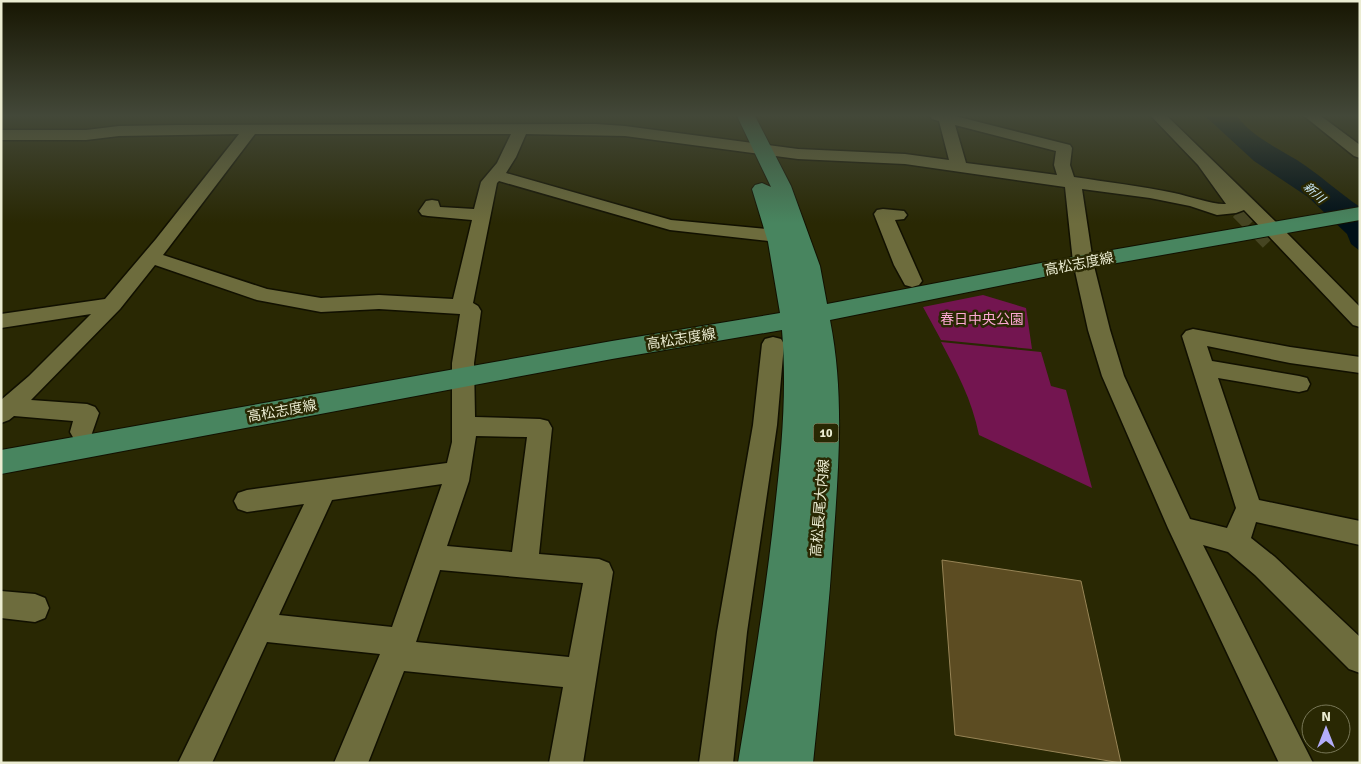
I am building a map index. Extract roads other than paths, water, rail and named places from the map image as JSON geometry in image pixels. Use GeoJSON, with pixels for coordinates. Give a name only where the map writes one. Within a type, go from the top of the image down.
{"type":"FeatureCollection","features":[{"type":"Feature","properties":{"kind":"main road","name":"高松長尾大内線"},"geometry":{"type":"LineString","coordinates":[[755,152],[785,265],[803,309],[826,396],[826,453],[793,763]]}},
{"type":"Feature","properties":{"kind":"main road","name":"高松長尾大内線"},"geometry":{"type":"LineString","coordinates":[[756,152],[781,186],[808,266],[798,362],[799,409],[783,592],[758,763]]}},
{"type":"Feature","properties":{"kind":"main road","name":"高松志度線"},"geometry":{"type":"LineString","coordinates":[[1,462],[463,371],[1083,257],[1360,200]]}},
{"type":"Feature","properties":{"kind":"main road","name":"高松志度線"},"geometry":{"type":"LineString","coordinates":[[1260,222],[1360,213]]}},
{"type":"Feature","properties":{"kind":"main road","name":"高松志度線"},"geometry":{"type":"LineString","coordinates":[[803,309],[912,281],[1083,257]]}},
{"type":"Feature","properties":{"kind":"main road","name":"高松志度線"},"geometry":{"type":"LineString","coordinates":[[1,446],[463,371]]}},
{"type":"Feature","properties":{"kind":"street"},"geometry":{"type":"LineString","coordinates":[[5,410],[76,345],[113,304],[152,258],[233,152]]}},
{"type":"Feature","properties":{"kind":"street"},"geometry":{"type":"LineString","coordinates":[[462,306],[490,182],[512,152]]}},
{"type":"Feature","properties":{"kind":"street"},"geometry":{"type":"LineString","coordinates":[[781,152],[836,157],[905,159],[959,168],[1158,194],[1194,202],[1260,222]]}},
{"type":"Feature","properties":{"kind":"street"},"geometry":{"type":"LineString","coordinates":[[953,152],[959,168]]}},
{"type":"Feature","properties":{"kind":"street"},"geometry":{"type":"LineString","coordinates":[[1064,152],[1062,164],[1070,182],[1083,257],[1099,330],[1113,376],[1181,528],[1296,763]]}},
{"type":"Feature","properties":{"kind":"street"},"geometry":{"type":"LineString","coordinates":[[1194,152],[1332,297],[1360,320]]}},
{"type":"Feature","properties":{"kind":"street"},"geometry":{"type":"LineString","coordinates":[[1206,164],[1215,179],[1236,205],[1260,222]]}},
{"type":"Feature","properties":{"kind":"street"},"geometry":{"type":"LineString","coordinates":[[496,175],[670,225],[778,236]]}},
{"type":"Feature","properties":{"kind":"street"},"geometry":{"type":"LineString","coordinates":[[432,205],[428,211],[482,215]]}},
{"type":"Feature","properties":{"kind":"street"},"geometry":{"type":"LineString","coordinates":[[898,214],[883,214],[896,241],[901,262],[912,281]]}},
{"type":"Feature","properties":{"kind":"street"},"geometry":{"type":"LineString","coordinates":[[152,258],[264,295],[322,305],[379,302],[462,306],[471,311],[463,371],[464,442],[458,472],[431,557],[398,648],[351,763]]}},
{"type":"Feature","properties":{"kind":"street"},"geometry":{"type":"LineString","coordinates":[[1332,297],[1360,335]]}},
{"type":"Feature","properties":{"kind":"street"},"geometry":{"type":"LineString","coordinates":[[1,321],[113,304]]}},
{"type":"Feature","properties":{"kind":"street"},"geometry":{"type":"LineString","coordinates":[[1236,542],[1241,524],[1249,509],[1193,336],[1290,355],[1360,365]]}},
{"type":"Feature","properties":{"kind":"street"},"geometry":{"type":"LineString","coordinates":[[716,763],[732,632],[754,506],[773,344]]}},
{"type":"Feature","properties":{"kind":"street"},"geometry":{"type":"LineString","coordinates":[[1204,368],[1299,384]]}},
{"type":"Feature","properties":{"kind":"street"},"geometry":{"type":"LineString","coordinates":[[5,410],[87,413],[82,432]]}},
{"type":"Feature","properties":{"kind":"street"},"geometry":{"type":"LineString","coordinates":[[463,426],[540,428],[524,565]]}},
{"type":"Feature","properties":{"kind":"street"},"geometry":{"type":"LineString","coordinates":[[247,501],[458,472]]}},
{"type":"Feature","properties":{"kind":"street"},"geometry":{"type":"LineString","coordinates":[[195,763],[323,491]]}},
{"type":"Feature","properties":{"kind":"street"},"geometry":{"type":"LineString","coordinates":[[1249,509],[1360,534]]}},
{"type":"Feature","properties":{"kind":"street"},"geometry":{"type":"LineString","coordinates":[[1181,528],[1236,542],[1265,566],[1360,658]]}},
{"type":"Feature","properties":{"kind":"street"},"geometry":{"type":"LineString","coordinates":[[431,557],[599,572],[566,763]]}},
{"type":"Feature","properties":{"kind":"street"},"geometry":{"type":"LineString","coordinates":[[1,604],[34,608]]}},
{"type":"Feature","properties":{"kind":"street"},"geometry":{"type":"LineString","coordinates":[[259,627],[582,674]]}},
{"type":"Feature","properties":{"kind":"water","name":"新川"},"geometry":{"type":"Polygon","coordinates":[[[1244,152],[1283,152],[1305,165],[1360,207],[1360,251],[1351,244],[1347,234],[1308,197],[1254,161],[1244,152]]]}},
{"type":"Feature","properties":{"kind":"tunnel"},"geometry":{"type":"LineString","coordinates":[[1239,211],[1271,244]]}},
{"type":"Feature","properties":{"kind":"park label","name":"春日中央公園"},"geometry":{"type":"Point","coordinates":[982,319]}}]}
